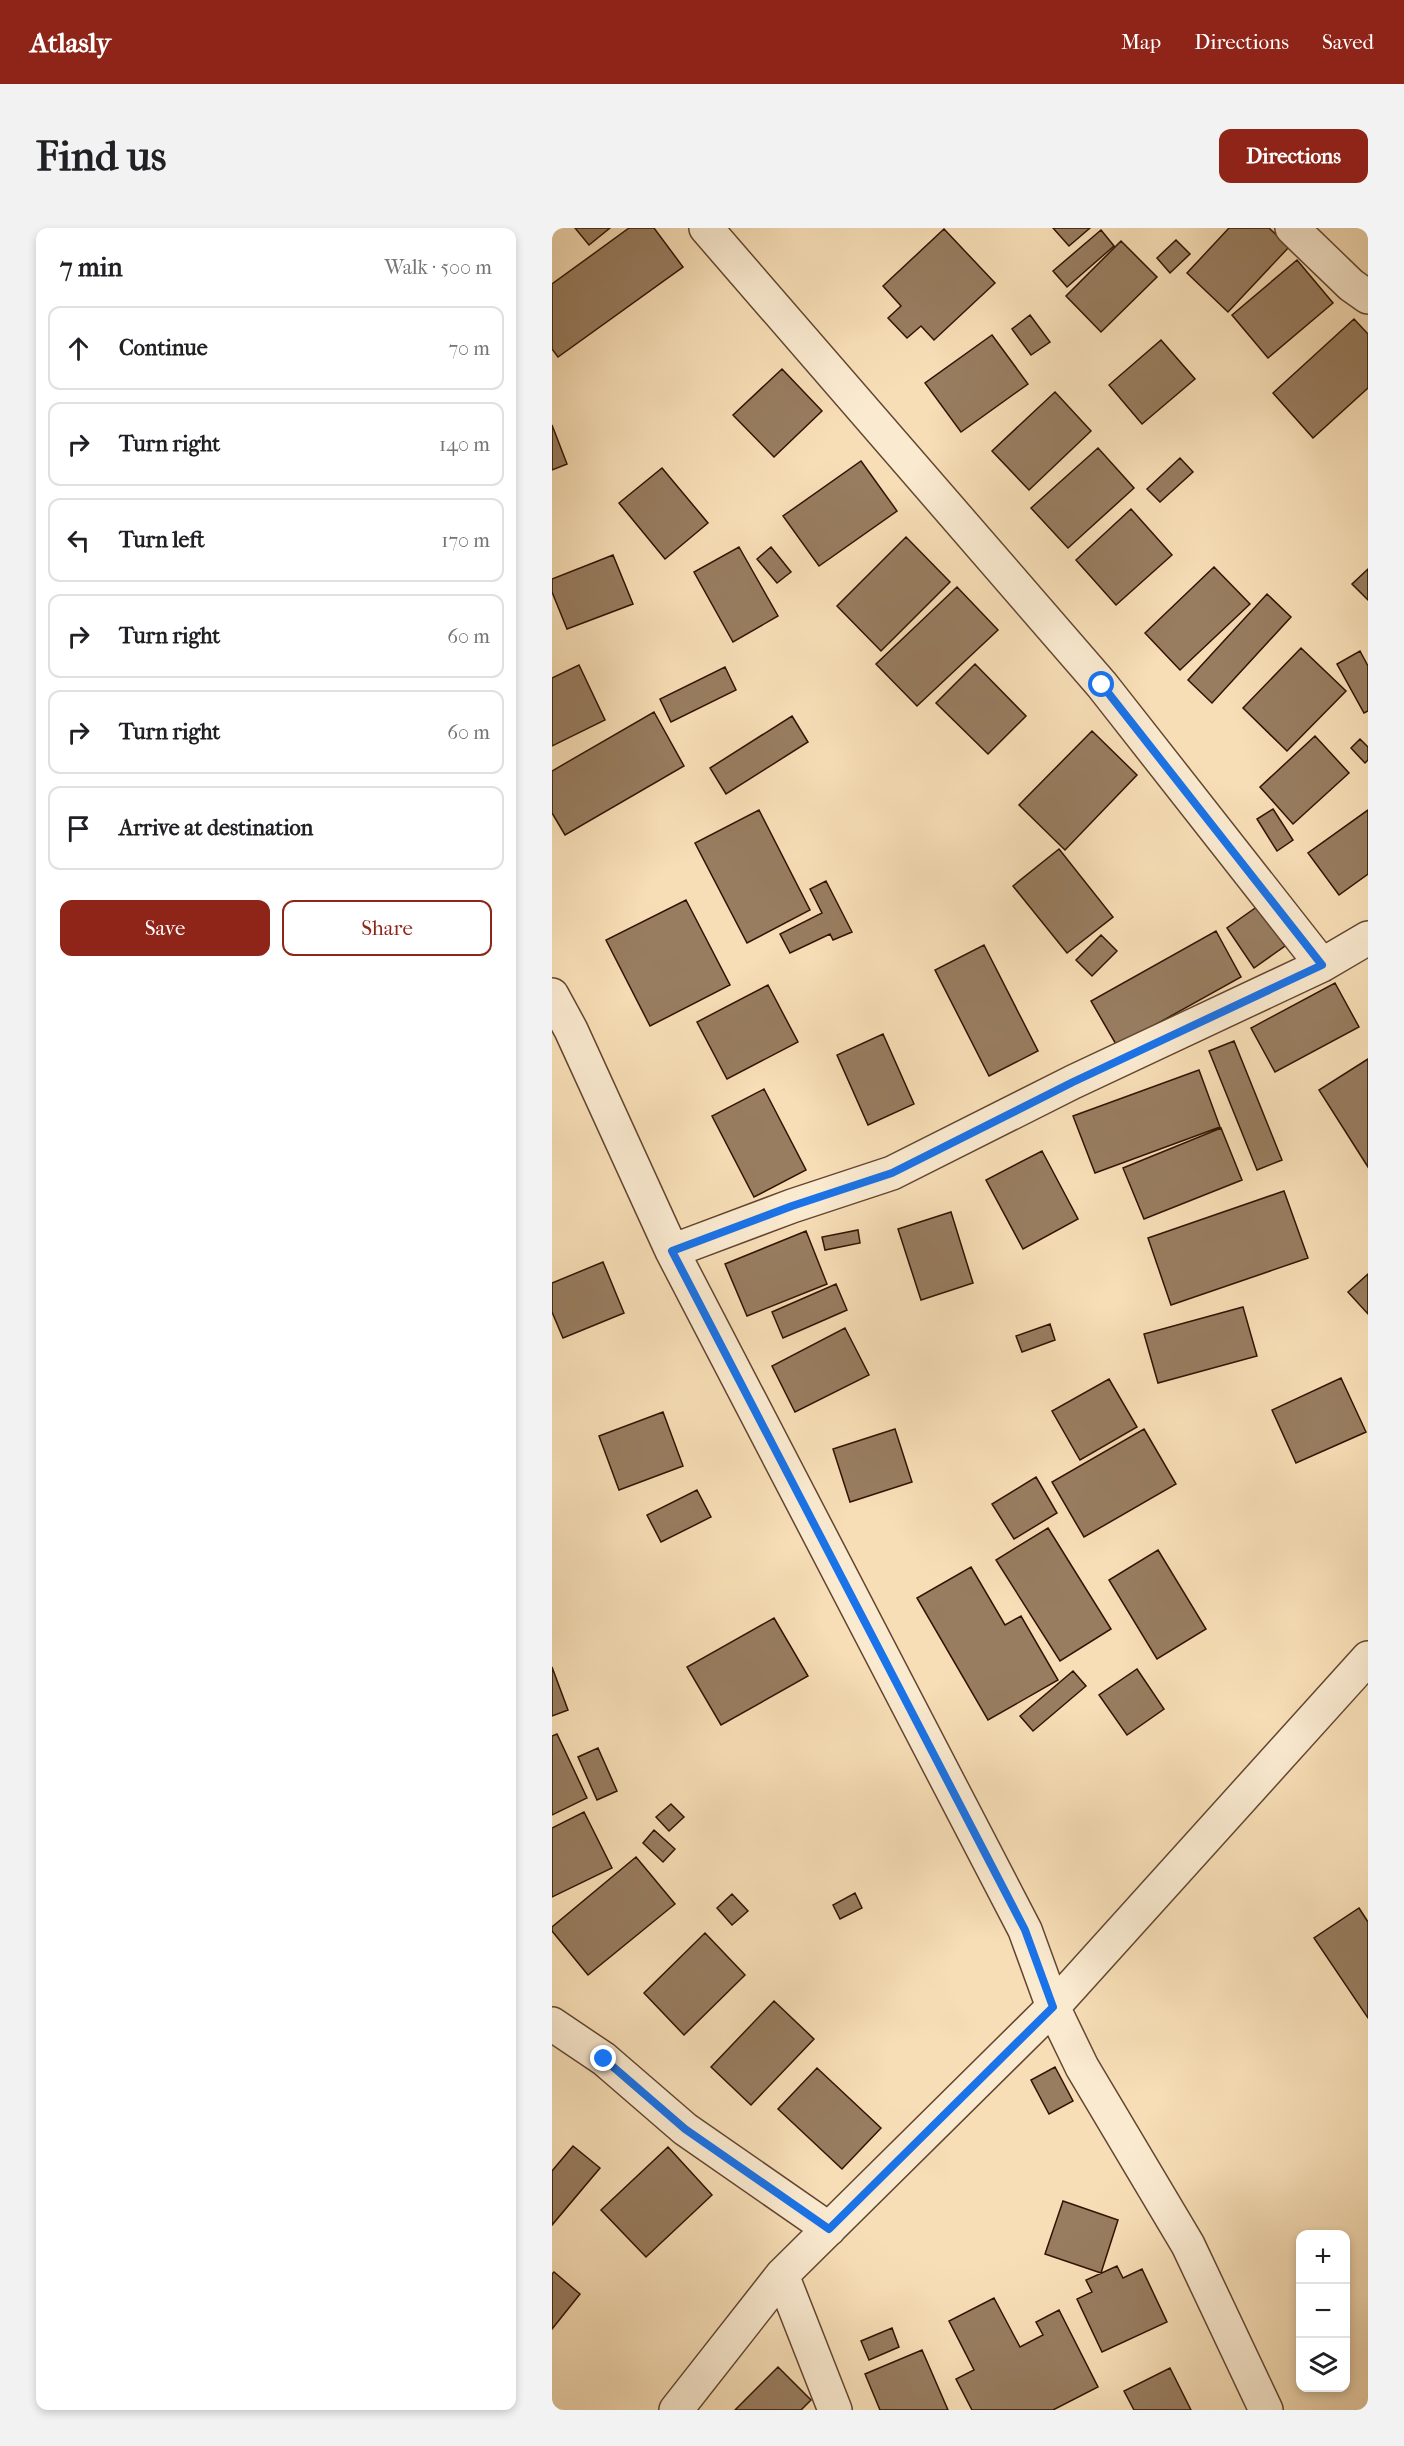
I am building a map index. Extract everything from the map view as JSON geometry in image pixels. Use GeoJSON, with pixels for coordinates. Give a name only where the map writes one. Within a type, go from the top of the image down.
{"type":"FeatureCollection","features":[{"type":"Feature","properties":{"kind":"street"},"geometry":{"type":"LineString","coordinates":[[706,228],[1102,685],[1322,965]]}},
{"type":"Feature","properties":{"kind":"street"},"geometry":{"type":"LineString","coordinates":[[1292,228],[1351,285],[1368,297]]}},
{"type":"Feature","properties":{"kind":"street"},"geometry":{"type":"LineString","coordinates":[[672,1251],[792,1206],[892,1173],[1073,1082],[1322,965],[1368,938]]}},
{"type":"Feature","properties":{"kind":"street"},"geometry":{"type":"LineString","coordinates":[[552,995],[571,1030],[672,1251],[1025,1930],[1053,2007],[1082,2067],[1188,2245],[1266,2410]]}},
{"type":"Feature","properties":{"kind":"street"},"geometry":{"type":"LineString","coordinates":[[676,2410],[782,2276],[1053,2007],[1368,1658]]}},
{"type":"Feature","properties":{"kind":"street"},"geometry":{"type":"LineString","coordinates":[[552,2024],[604,2059],[685,2129],[829,2229]]}},
{"type":"Feature","properties":{"kind":"street"},"geometry":{"type":"LineString","coordinates":[[782,2276],[835,2410]]}},
{"type":"Feature","properties":{"kind":"building"},"geometry":{"type":"Polygon","coordinates":[[[575,228],[610,228],[589,245],[575,228]]]}},
{"type":"Feature","properties":{"kind":"building"},"geometry":{"type":"Polygon","coordinates":[[[629,228],[654,228],[683,267],[558,357],[552,349],[552,284],[629,228]]]}},
{"type":"Feature","properties":{"kind":"building"},"geometry":{"type":"Polygon","coordinates":[[[1053,228],[1090,228],[1069,246],[1053,228]]]}},
{"type":"Feature","properties":{"kind":"building"},"geometry":{"type":"Polygon","coordinates":[[[1229,228],[1269,228],[1289,247],[1228,312],[1187,273],[1229,228]]]}},
{"type":"Feature","properties":{"kind":"building"},"geometry":{"type":"Polygon","coordinates":[[[944,229],[995,283],[934,340],[921,326],[907,338],[888,318],[901,306],[883,286],[944,229]]]}},
{"type":"Feature","properties":{"kind":"building"},"geometry":{"type":"Polygon","coordinates":[[[1101,230],[1114,246],[1067,287],[1053,271],[1101,230]]]}},
{"type":"Feature","properties":{"kind":"building"},"geometry":{"type":"Polygon","coordinates":[[[1176,240],[1190,254],[1170,273],[1157,258],[1176,240]]]}},
{"type":"Feature","properties":{"kind":"building"},"geometry":{"type":"Polygon","coordinates":[[[1121,241],[1157,277],[1101,332],[1066,296],[1121,241]]]}},
{"type":"Feature","properties":{"kind":"building"},"geometry":{"type":"Polygon","coordinates":[[[1297,260],[1333,303],[1268,358],[1232,315],[1297,260]]]}},
{"type":"Feature","properties":{"kind":"building"},"geometry":{"type":"Polygon","coordinates":[[[1030,315],[1050,342],[1031,355],[1012,329],[1030,315]]]}},
{"type":"Feature","properties":{"kind":"building"},"geometry":{"type":"Polygon","coordinates":[[[1354,319],[1368,334],[1368,388],[1313,438],[1273,393],[1354,319]]]}},
{"type":"Feature","properties":{"kind":"building"},"geometry":{"type":"Polygon","coordinates":[[[992,335],[1028,384],[961,432],[925,383],[992,335]]]}},
{"type":"Feature","properties":{"kind":"building"},"geometry":{"type":"Polygon","coordinates":[[[1161,340],[1195,379],[1142,424],[1109,385],[1161,340]]]}},
{"type":"Feature","properties":{"kind":"building"},"geometry":{"type":"Polygon","coordinates":[[[782,369],[822,411],[774,457],[733,415],[782,369]]]}},
{"type":"Feature","properties":{"kind":"building"},"geometry":{"type":"Polygon","coordinates":[[[1055,392],[1091,431],[1029,490],[992,451],[1055,392]]]}},
{"type":"Feature","properties":{"kind":"building"},"geometry":{"type":"Polygon","coordinates":[[[552,425],[567,464],[552,470],[552,425]]]}},
{"type":"Feature","properties":{"kind":"building"},"geometry":{"type":"Polygon","coordinates":[[[1098,448],[1134,488],[1068,548],[1031,508],[1098,448]]]}},
{"type":"Feature","properties":{"kind":"building"},"geometry":{"type":"Polygon","coordinates":[[[1180,458],[1193,472],[1160,502],[1147,489],[1180,458]]]}},
{"type":"Feature","properties":{"kind":"building"},"geometry":{"type":"Polygon","coordinates":[[[861,461],[897,511],[819,566],[783,516],[861,461]]]}},
{"type":"Feature","properties":{"kind":"building"},"geometry":{"type":"Polygon","coordinates":[[[662,468],[708,523],[665,559],[619,503],[662,468]]]}},
{"type":"Feature","properties":{"kind":"building"},"geometry":{"type":"Polygon","coordinates":[[[1131,509],[1172,555],[1116,605],[1076,560],[1131,509]]]}},
{"type":"Feature","properties":{"kind":"building"},"geometry":{"type":"Polygon","coordinates":[[[906,537],[950,582],[881,651],[837,606],[906,537]]]}},
{"type":"Feature","properties":{"kind":"building"},"geometry":{"type":"Polygon","coordinates":[[[739,547],[778,616],[733,642],[694,572],[739,547]]]}},
{"type":"Feature","properties":{"kind":"building"},"geometry":{"type":"Polygon","coordinates":[[[771,547],[791,572],[777,583],[757,559],[771,547]]]}},
{"type":"Feature","properties":{"kind":"building"},"geometry":{"type":"Polygon","coordinates":[[[613,555],[633,604],[567,629],[552,592],[552,579],[613,555]]]}},
{"type":"Feature","properties":{"kind":"building"},"geometry":{"type":"Polygon","coordinates":[[[1214,567],[1250,604],[1180,670],[1145,633],[1214,567]]]}},
{"type":"Feature","properties":{"kind":"building"},"geometry":{"type":"Polygon","coordinates":[[[1368,569],[1368,600],[1352,584],[1368,569]]]}},
{"type":"Feature","properties":{"kind":"building"},"geometry":{"type":"Polygon","coordinates":[[[957,587],[998,630],[917,706],[876,664],[957,587]]]}},
{"type":"Feature","properties":{"kind":"building"},"geometry":{"type":"Polygon","coordinates":[[[1267,594],[1291,617],[1212,703],[1188,680],[1267,594]]]}},
{"type":"Feature","properties":{"kind":"building"},"geometry":{"type":"Polygon","coordinates":[[[1301,648],[1346,691],[1287,751],[1243,708],[1301,648]]]}},
{"type":"Feature","properties":{"kind":"building"},"geometry":{"type":"Polygon","coordinates":[[[1360,651],[1368,666],[1368,711],[1364,713],[1337,664],[1360,651]]]}},
{"type":"Feature","properties":{"kind":"building"},"geometry":{"type":"Polygon","coordinates":[[[975,664],[1026,716],[988,754],[936,703],[975,664]]]}},
{"type":"Feature","properties":{"kind":"building"},"geometry":{"type":"Polygon","coordinates":[[[579,665],[605,720],[552,746],[552,678],[579,665]]]}},
{"type":"Feature","properties":{"kind":"building"},"geometry":{"type":"Polygon","coordinates":[[[725,667],[736,690],[671,722],[660,699],[725,667]]]}},
{"type":"Feature","properties":{"kind":"building"},"geometry":{"type":"Polygon","coordinates":[[[654,712],[684,766],[565,835],[552,813],[552,771],[654,712]]]}},
{"type":"Feature","properties":{"kind":"building"},"geometry":{"type":"Polygon","coordinates":[[[792,716],[808,742],[726,794],[710,768],[792,716]]]}},
{"type":"Feature","properties":{"kind":"building"},"geometry":{"type":"Polygon","coordinates":[[[1092,731],[1137,775],[1065,850],[1019,805],[1092,731]]]}},
{"type":"Feature","properties":{"kind":"building"},"geometry":{"type":"Polygon","coordinates":[[[1315,736],[1349,773],[1293,824],[1260,787],[1315,736]]]}},
{"type":"Feature","properties":{"kind":"building"},"geometry":{"type":"Polygon","coordinates":[[[1360,739],[1368,747],[1368,760],[1365,763],[1351,748],[1360,739]]]}},
{"type":"Feature","properties":{"kind":"building"},"geometry":{"type":"Polygon","coordinates":[[[1273,809],[1293,840],[1277,851],[1257,819],[1273,809]]]}},
{"type":"Feature","properties":{"kind":"building"},"geometry":{"type":"Polygon","coordinates":[[[759,810],[810,910],[747,943],[695,843],[759,810]]]}},
{"type":"Feature","properties":{"kind":"building"},"geometry":{"type":"Polygon","coordinates":[[[1368,810],[1368,874],[1339,895],[1308,853],[1368,810]]]}},
{"type":"Feature","properties":{"kind":"building"},"geometry":{"type":"Polygon","coordinates":[[[1059,849],[1113,917],[1067,953],[1013,886],[1059,849]]]}},
{"type":"Feature","properties":{"kind":"building"},"geometry":{"type":"Polygon","coordinates":[[[826,881],[852,932],[833,940],[830,934],[790,953],[780,934],[822,913],[810,889],[826,881]]]}},
{"type":"Feature","properties":{"kind":"building"},"geometry":{"type":"Polygon","coordinates":[[[686,900],[730,985],[650,1026],[606,940],[686,900]]]}},
{"type":"Feature","properties":{"kind":"building"},"geometry":{"type":"Polygon","coordinates":[[[1258,906],[1285,946],[1254,968],[1227,928],[1258,906]]]}},
{"type":"Feature","properties":{"kind":"building"},"geometry":{"type":"Polygon","coordinates":[[[1216,931],[1241,977],[1117,1046],[1091,1001],[1216,931]]]}},
{"type":"Feature","properties":{"kind":"building"},"geometry":{"type":"Polygon","coordinates":[[[1101,935],[1117,951],[1092,976],[1076,960],[1101,935]]]}},
{"type":"Feature","properties":{"kind":"building"},"geometry":{"type":"Polygon","coordinates":[[[984,945],[1038,1051],[989,1076],[935,970],[984,945]]]}},
{"type":"Feature","properties":{"kind":"building"},"geometry":{"type":"Polygon","coordinates":[[[1335,983],[1359,1027],[1275,1072],[1251,1028],[1335,983]]]}},
{"type":"Feature","properties":{"kind":"building"},"geometry":{"type":"Polygon","coordinates":[[[768,985],[798,1042],[727,1079],[697,1022],[768,985]]]}},
{"type":"Feature","properties":{"kind":"building"},"geometry":{"type":"Polygon","coordinates":[[[883,1034],[914,1104],[868,1125],[837,1055],[883,1034]]]}},
{"type":"Feature","properties":{"kind":"building"},"geometry":{"type":"Polygon","coordinates":[[[1234,1041],[1282,1160],[1257,1170],[1209,1051],[1234,1041]]]}},
{"type":"Feature","properties":{"kind":"building"},"geometry":{"type":"Polygon","coordinates":[[[1368,1059],[1368,1167],[1319,1090],[1368,1059]]]}},
{"type":"Feature","properties":{"kind":"building"},"geometry":{"type":"Polygon","coordinates":[[[1199,1070],[1220,1127],[1095,1173],[1073,1116],[1199,1070]]]}},
{"type":"Feature","properties":{"kind":"building"},"geometry":{"type":"Polygon","coordinates":[[[764,1089],[806,1170],[754,1197],[712,1116],[764,1089]]]}},
{"type":"Feature","properties":{"kind":"building"},"geometry":{"type":"Polygon","coordinates":[[[1221,1128],[1242,1180],[1144,1219],[1123,1168],[1221,1128]]]}},
{"type":"Feature","properties":{"kind":"building"},"geometry":{"type":"Polygon","coordinates":[[[1042,1151],[1078,1219],[1023,1249],[986,1180],[1042,1151]]]}},
{"type":"Feature","properties":{"kind":"building"},"geometry":{"type":"Polygon","coordinates":[[[1284,1191],[1308,1258],[1171,1305],[1148,1238],[1284,1191]]]}},
{"type":"Feature","properties":{"kind":"building"},"geometry":{"type":"Polygon","coordinates":[[[951,1212],[973,1283],[921,1300],[898,1229],[951,1212]]]}},
{"type":"Feature","properties":{"kind":"building"},"geometry":{"type":"Polygon","coordinates":[[[858,1230],[860,1243],[825,1250],[822,1237],[858,1230]]]}},
{"type":"Feature","properties":{"kind":"building"},"geometry":{"type":"Polygon","coordinates":[[[806,1231],[827,1284],[747,1316],[725,1264],[806,1231]]]}},
{"type":"Feature","properties":{"kind":"building"},"geometry":{"type":"Polygon","coordinates":[[[603,1262],[624,1313],[563,1338],[552,1312],[552,1283],[603,1262]]]}},
{"type":"Feature","properties":{"kind":"building"},"geometry":{"type":"Polygon","coordinates":[[[1368,1274],[1368,1314],[1348,1292],[1368,1274]]]}},
{"type":"Feature","properties":{"kind":"building"},"geometry":{"type":"Polygon","coordinates":[[[836,1284],[847,1310],[783,1338],[772,1312],[836,1284]]]}},
{"type":"Feature","properties":{"kind":"building"},"geometry":{"type":"Polygon","coordinates":[[[1243,1307],[1257,1356],[1158,1383],[1144,1334],[1243,1307]]]}},
{"type":"Feature","properties":{"kind":"building"},"geometry":{"type":"Polygon","coordinates":[[[1050,1324],[1055,1340],[1022,1352],[1016,1336],[1050,1324]]]}},
{"type":"Feature","properties":{"kind":"building"},"geometry":{"type":"Polygon","coordinates":[[[845,1328],[869,1375],[795,1412],[772,1366],[845,1328]]]}},
{"type":"Feature","properties":{"kind":"building"},"geometry":{"type":"Polygon","coordinates":[[[1341,1378],[1366,1432],[1296,1463],[1272,1410],[1341,1378]]]}},
{"type":"Feature","properties":{"kind":"building"},"geometry":{"type":"Polygon","coordinates":[[[1109,1379],[1137,1427],[1080,1460],[1052,1411],[1109,1379]]]}},
{"type":"Feature","properties":{"kind":"building"},"geometry":{"type":"Polygon","coordinates":[[[663,1412],[683,1466],[619,1490],[599,1436],[663,1412]]]}},
{"type":"Feature","properties":{"kind":"building"},"geometry":{"type":"Polygon","coordinates":[[[895,1429],[912,1482],[850,1502],[833,1449],[895,1429]]]}},
{"type":"Feature","properties":{"kind":"building"},"geometry":{"type":"Polygon","coordinates":[[[1144,1429],[1176,1484],[1084,1537],[1052,1482],[1144,1429]]]}},
{"type":"Feature","properties":{"kind":"building"},"geometry":{"type":"Polygon","coordinates":[[[1036,1477],[1057,1513],[1014,1539],[992,1504],[1036,1477]]]}},
{"type":"Feature","properties":{"kind":"building"},"geometry":{"type":"Polygon","coordinates":[[[697,1490],[711,1517],[661,1542],[647,1515],[697,1490]]]}},
{"type":"Feature","properties":{"kind":"building"},"geometry":{"type":"Polygon","coordinates":[[[1048,1528],[1111,1629],[1060,1661],[996,1560],[1048,1528]]]}},
{"type":"Feature","properties":{"kind":"building"},"geometry":{"type":"Polygon","coordinates":[[[1158,1550],[1206,1629],[1157,1659],[1109,1580],[1158,1550]]]}},
{"type":"Feature","properties":{"kind":"building"},"geometry":{"type":"Polygon","coordinates":[[[971,1567],[1005,1625],[1021,1616],[1058,1680],[988,1720],[917,1598],[971,1567]]]}},
{"type":"Feature","properties":{"kind":"building"},"geometry":{"type":"Polygon","coordinates":[[[774,1618],[808,1676],[721,1725],[687,1667],[774,1618]]]}},
{"type":"Feature","properties":{"kind":"building"},"geometry":{"type":"Polygon","coordinates":[[[552,1667],[568,1710],[552,1716],[552,1667]]]}},
{"type":"Feature","properties":{"kind":"building"},"geometry":{"type":"Polygon","coordinates":[[[1137,1669],[1164,1709],[1127,1735],[1099,1695],[1137,1669]]]}},
{"type":"Feature","properties":{"kind":"building"},"geometry":{"type":"Polygon","coordinates":[[[1073,1671],[1086,1686],[1033,1731],[1020,1716],[1073,1671]]]}},
{"type":"Feature","properties":{"kind":"building"},"geometry":{"type":"Polygon","coordinates":[[[557,1734],[587,1798],[552,1815],[552,1736],[557,1734]]]}},
{"type":"Feature","properties":{"kind":"building"},"geometry":{"type":"Polygon","coordinates":[[[598,1748],[617,1791],[597,1800],[578,1757],[598,1748]]]}},
{"type":"Feature","properties":{"kind":"building"},"geometry":{"type":"Polygon","coordinates":[[[671,1804],[684,1817],[669,1831],[656,1817],[671,1804]]]}},
{"type":"Feature","properties":{"kind":"building"},"geometry":{"type":"Polygon","coordinates":[[[584,1812],[612,1868],[552,1897],[552,1828],[584,1812]]]}},
{"type":"Feature","properties":{"kind":"building"},"geometry":{"type":"Polygon","coordinates":[[[654,1830],[675,1849],[663,1862],[643,1843],[654,1830]]]}},
{"type":"Feature","properties":{"kind":"building"},"geometry":{"type":"Polygon","coordinates":[[[636,1857],[675,1904],[588,1975],[552,1931],[552,1927],[636,1857]]]}},
{"type":"Feature","properties":{"kind":"building"},"geometry":{"type":"Polygon","coordinates":[[[855,1893],[862,1908],[840,1919],[833,1905],[855,1893]]]}},
{"type":"Feature","properties":{"kind":"building"},"geometry":{"type":"Polygon","coordinates":[[[732,1894],[748,1911],[732,1925],[717,1908],[732,1894]]]}},
{"type":"Feature","properties":{"kind":"building"},"geometry":{"type":"Polygon","coordinates":[[[1359,1908],[1368,1922],[1368,2018],[1314,1938],[1359,1908]]]}},
{"type":"Feature","properties":{"kind":"building"},"geometry":{"type":"Polygon","coordinates":[[[705,1933],[745,1975],[684,2035],[644,1993],[705,1933]]]}},
{"type":"Feature","properties":{"kind":"building"},"geometry":{"type":"Polygon","coordinates":[[[774,2001],[814,2039],[751,2105],[711,2067],[774,2001]]]}},
{"type":"Feature","properties":{"kind":"building"},"geometry":{"type":"Polygon","coordinates":[[[1055,2067],[1073,2101],[1049,2114],[1031,2080],[1055,2067]]]}},
{"type":"Feature","properties":{"kind":"building"},"geometry":{"type":"Polygon","coordinates":[[[817,2068],[881,2128],[842,2169],[778,2109],[817,2068]]]}},
{"type":"Feature","properties":{"kind":"building"},"geometry":{"type":"Polygon","coordinates":[[[573,2146],[600,2168],[552,2225],[552,2171],[573,2146]]]}},
{"type":"Feature","properties":{"kind":"building"},"geometry":{"type":"Polygon","coordinates":[[[668,2147],[712,2195],[646,2257],[601,2210],[668,2147]]]}},
{"type":"Feature","properties":{"kind":"building"},"geometry":{"type":"Polygon","coordinates":[[[1063,2201],[1118,2220],[1101,2273],[1045,2254],[1063,2201]]]}},
{"type":"Feature","properties":{"kind":"building"},"geometry":{"type":"Polygon","coordinates":[[[1117,2266],[1123,2278],[1142,2269],[1167,2322],[1102,2352],[1077,2299],[1092,2292],[1086,2280],[1117,2266]]]}},
{"type":"Feature","properties":{"kind":"building"},"geometry":{"type":"Polygon","coordinates":[[[554,2272],[580,2294],[552,2329],[552,2274],[554,2272]]]}},
{"type":"Feature","properties":{"kind":"building"},"geometry":{"type":"Polygon","coordinates":[[[994,2298],[1020,2347],[1043,2335],[1036,2322],[1059,2310],[1098,2387],[1053,2410],[972,2410],[956,2379],[974,2370],[949,2321],[994,2298]]]}},
{"type":"Feature","properties":{"kind":"building"},"geometry":{"type":"Polygon","coordinates":[[[892,2328],[899,2347],[869,2360],[861,2341],[892,2328]]]}},
{"type":"Feature","properties":{"kind":"building"},"geometry":{"type":"Polygon","coordinates":[[[922,2350],[948,2410],[880,2410],[865,2374],[922,2350]]]}},
{"type":"Feature","properties":{"kind":"building"},"geometry":{"type":"Polygon","coordinates":[[[778,2367],[811,2400],[801,2410],[735,2410],[778,2367]]]}},
{"type":"Feature","properties":{"kind":"building"},"geometry":{"type":"Polygon","coordinates":[[[1170,2368],[1191,2410],[1134,2410],[1124,2391],[1170,2368]]]}},
{"type":"Feature","properties":{"kind":"route"},"geometry":{"type":"LineString","coordinates":[[604,2059],[685,2129],[829,2229],[1053,2007],[1025,1930],[672,1251],[792,1206],[892,1173],[1073,1082],[1322,965],[1102,685]]}}]}
